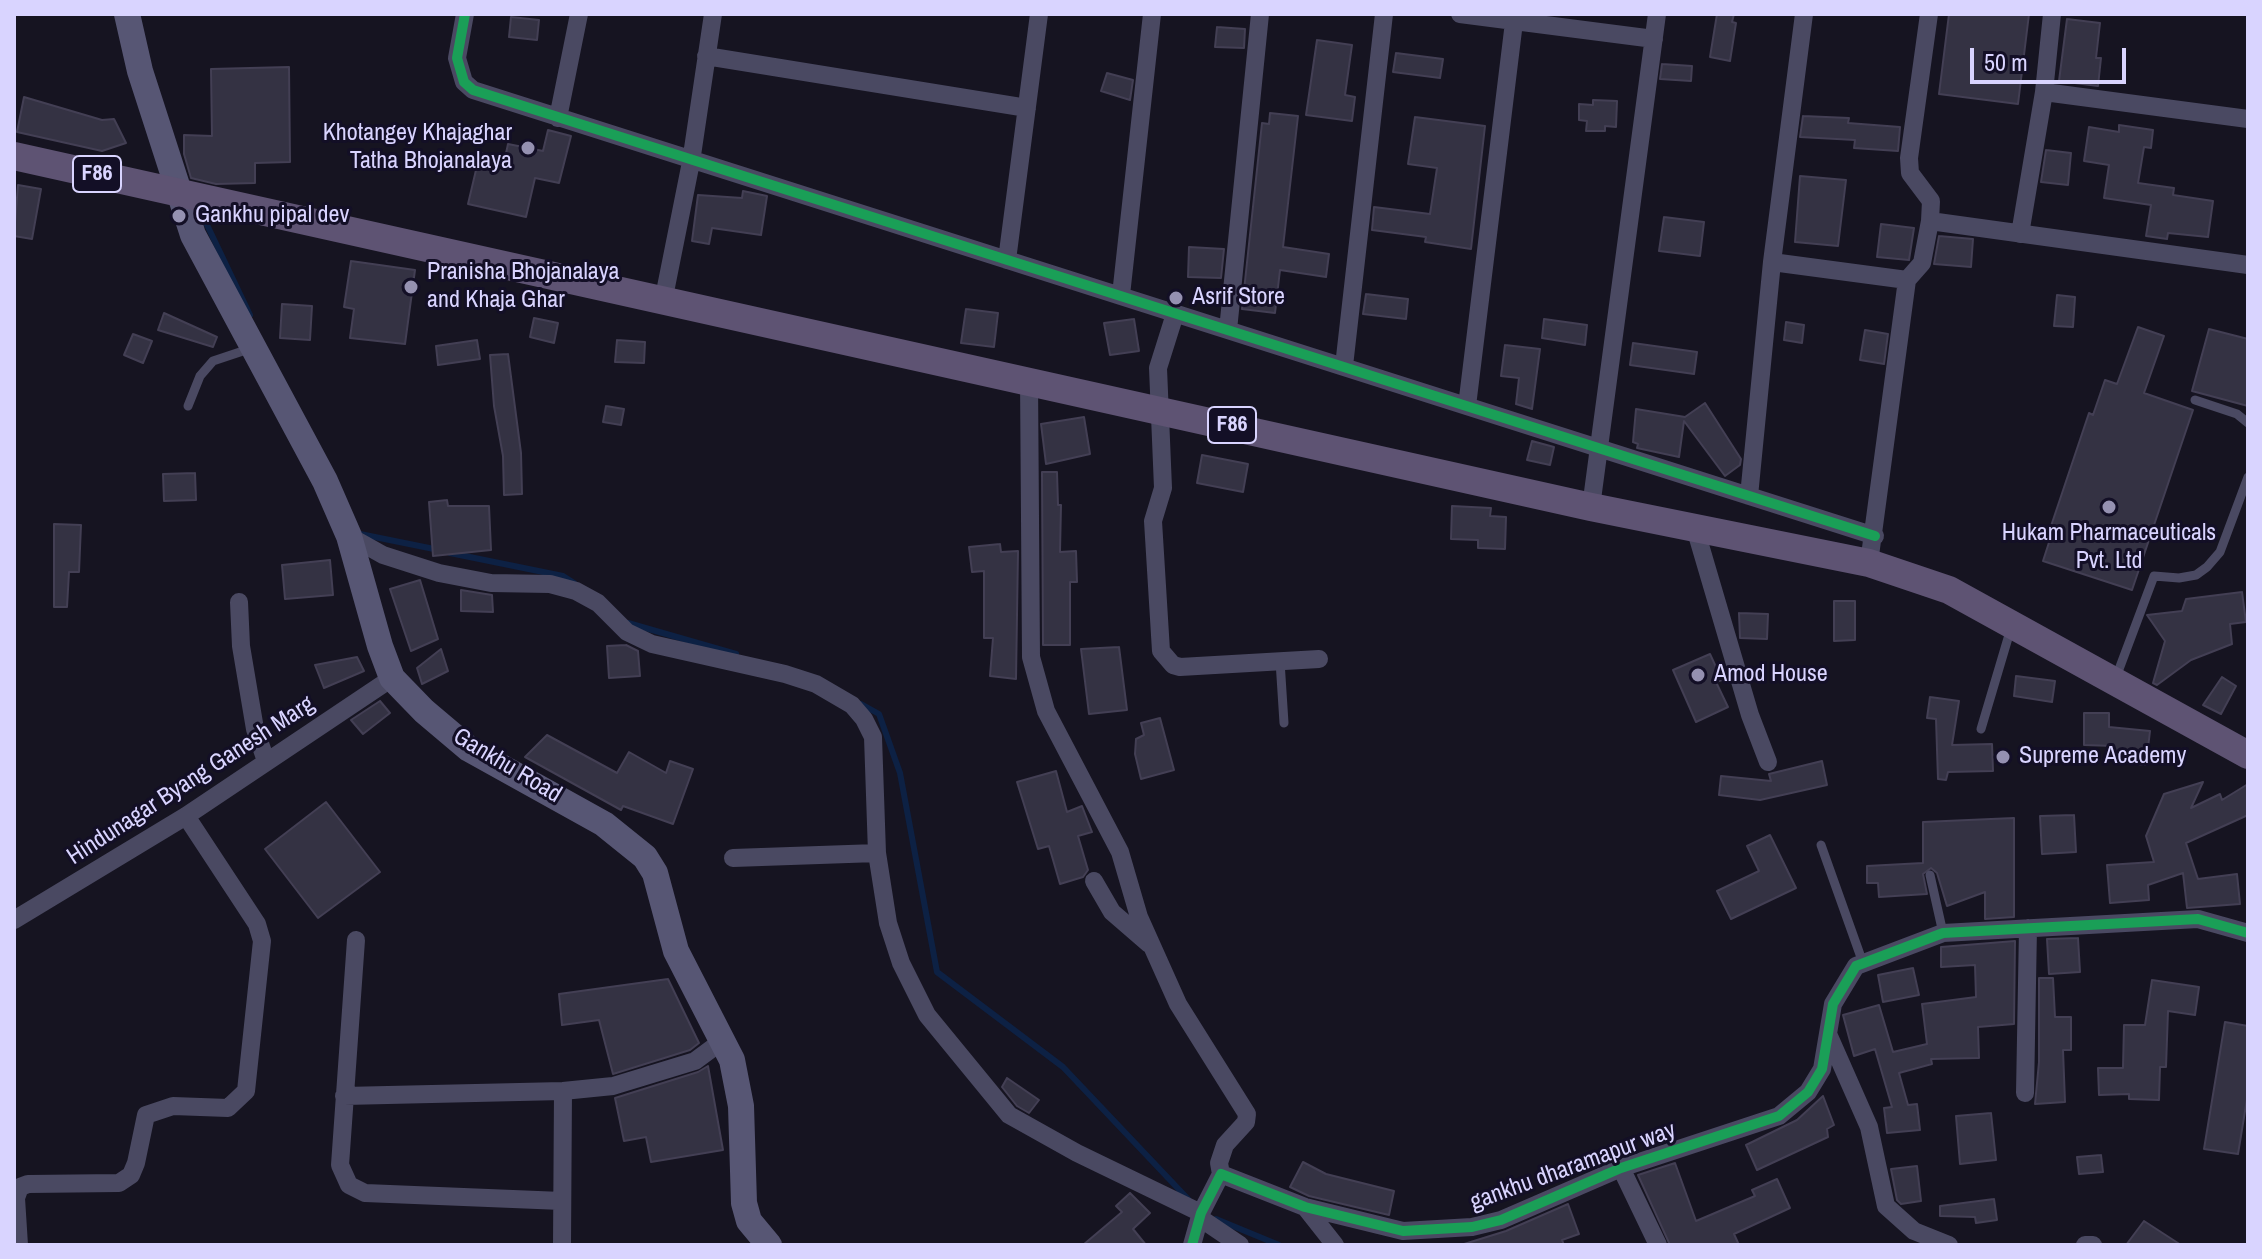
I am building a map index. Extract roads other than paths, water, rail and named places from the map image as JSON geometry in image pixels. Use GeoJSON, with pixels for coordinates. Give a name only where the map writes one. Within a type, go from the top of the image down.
{"type":"FeatureCollection","features":[{"type":"Feature","properties":{"kind":"main road","name":"Gankhu Road"},"geometry":{"type":"LineString","coordinates":[[127,14],[140,71],[193,235],[255,347],[349,536],[392,678],[424,711],[469,749],[604,824],[645,857],[655,873],[676,951],[732,1060],[741,1106],[744,1203],[749,1221],[769,1245]]}},
{"type":"Feature","properties":{"kind":"main road","name":"F86"},"geometry":{"type":"LineString","coordinates":[[14,156],[663,302],[1029,379],[1591,507],[1695,528],[1872,549],[2248,755]]}},
{"type":"Feature","properties":{"kind":"street"},"geometry":{"type":"LineString","coordinates":[[465,14],[457,58],[464,82],[486,95],[1749,496],[1872,549],[1907,280],[1922,263],[1930,221],[1931,201],[1910,173],[1909,158],[1929,14]]}},
{"type":"Feature","properties":{"kind":"street"},"geometry":{"type":"LineString","coordinates":[[558,118],[579,14]]}},
{"type":"Feature","properties":{"kind":"street"},"geometry":{"type":"LineString","coordinates":[[663,302],[691,162],[713,14]]}},
{"type":"Feature","properties":{"kind":"street"},"geometry":{"type":"LineString","coordinates":[[1007,260],[1039,14]]}},
{"type":"Feature","properties":{"kind":"street"},"geometry":{"type":"LineString","coordinates":[[1121,295],[1152,14]]}},
{"type":"Feature","properties":{"kind":"street"},"geometry":{"type":"LineString","coordinates":[[1228,330],[1260,14]]}},
{"type":"Feature","properties":{"kind":"street"},"geometry":{"type":"LineString","coordinates":[[1344,366],[1384,14]]}},
{"type":"Feature","properties":{"kind":"street"},"geometry":{"type":"LineString","coordinates":[[1460,14],[1515,17],[1654,39]]}},
{"type":"Feature","properties":{"kind":"street"},"geometry":{"type":"LineString","coordinates":[[1591,507],[1657,14]]}},
{"type":"Feature","properties":{"kind":"street"},"geometry":{"type":"LineString","coordinates":[[1749,496],[1772,262],[1804,14]]}},
{"type":"Feature","properties":{"kind":"street"},"geometry":{"type":"LineString","coordinates":[[2020,234],[2044,92],[2052,14]]}},
{"type":"Feature","properties":{"kind":"street"},"geometry":{"type":"LineString","coordinates":[[1467,406],[1515,17]]}},
{"type":"Feature","properties":{"kind":"street"},"geometry":{"type":"LineString","coordinates":[[706,56],[1027,108]]}},
{"type":"Feature","properties":{"kind":"street"},"geometry":{"type":"LineString","coordinates":[[2044,92],[2248,119]]}},
{"type":"Feature","properties":{"kind":"street"},"geometry":{"type":"LineString","coordinates":[[1930,221],[2248,265]]}},
{"type":"Feature","properties":{"kind":"street"},"geometry":{"type":"LineString","coordinates":[[1772,262],[1907,280]]}},
{"type":"Feature","properties":{"kind":"street"},"geometry":{"type":"LineString","coordinates":[[1175,314],[1158,368],[1163,488],[1153,521],[1161,651],[1173,665],[1180,667],[1319,659]]}},
{"type":"Feature","properties":{"kind":"street"},"geometry":{"type":"LineString","coordinates":[[1029,379],[1031,657],[1046,711],[1120,852],[1139,917],[1199,1041],[1247,1114],[1246,1122],[1225,1145],[1219,1163],[1221,1174],[1200,1216],[1192,1245]]}},
{"type":"Feature","properties":{"kind":"street"},"geometry":{"type":"LineString","coordinates":[[1695,528],[1750,715],[1768,762]]}},
{"type":"Feature","properties":{"kind":"street"},"geometry":{"type":"LineString","coordinates":[[349,536],[383,555],[439,573],[491,583],[550,584],[576,591],[598,603],[627,632],[652,644],[785,674],[835,693],[864,719],[873,737],[877,853],[888,923],[901,963],[921,1002],[953,1048],[1009,1115],[1200,1216],[1240,1245]]}},
{"type":"Feature","properties":{"kind":"street"},"geometry":{"type":"LineString","coordinates":[[239,602],[241,646],[255,729],[266,761]]}},
{"type":"Feature","properties":{"kind":"street","name":"Hindunagar Byang Ganesh Marg"},"geometry":{"type":"LineString","coordinates":[[14,920],[186,816],[392,678]]}},
{"type":"Feature","properties":{"kind":"street"},"geometry":{"type":"LineString","coordinates":[[19,1245],[16,1198],[20,1187],[28,1184],[119,1183],[131,1175],[136,1163],[146,1115],[173,1106],[228,1108],[246,1091],[262,941],[257,924],[186,816]]}},
{"type":"Feature","properties":{"kind":"street"},"geometry":{"type":"LineString","coordinates":[[733,858],[877,853]]}},
{"type":"Feature","properties":{"kind":"street"},"geometry":{"type":"LineString","coordinates":[[1094,881],[1112,912],[1134,934],[1152,945]]}},
{"type":"Feature","properties":{"kind":"street","name":"gankhu dharamapur way"},"geometry":{"type":"LineString","coordinates":[[1221,1174],[1305,1207],[1403,1231],[1472,1227],[1501,1220],[1621,1168],[1779,1116],[1808,1092],[1822,1069],[1833,1004],[1843,981],[1863,963],[1943,933],[2198,919],[2248,933]]}},
{"type":"Feature","properties":{"kind":"street"},"geometry":{"type":"LineString","coordinates":[[2025,1093],[2028,928]]}},
{"type":"Feature","properties":{"kind":"street"},"geometry":{"type":"LineString","coordinates":[[356,940],[340,1165],[349,1185],[365,1193],[562,1201]]}},
{"type":"Feature","properties":{"kind":"street"},"geometry":{"type":"LineString","coordinates":[[1827,1031],[1869,1127],[1886,1206],[1914,1231],[1949,1245]]}},
{"type":"Feature","properties":{"kind":"street"},"geometry":{"type":"LineString","coordinates":[[344,1096],[563,1091],[613,1086],[695,1061],[722,1041]]}},
{"type":"Feature","properties":{"kind":"street"},"geometry":{"type":"LineString","coordinates":[[562,1245],[563,1091]]}},
{"type":"Feature","properties":{"kind":"street"},"geometry":{"type":"LineString","coordinates":[[1621,1168],[1658,1245]]}},
{"type":"Feature","properties":{"kind":"street"},"geometry":{"type":"LineString","coordinates":[[1305,1207],[1335,1245]]}},
{"type":"Feature","properties":{"kind":"street"},"geometry":{"type":"LineString","coordinates":[[2085,1245],[2093,1245]]}},
{"type":"Feature","properties":{"kind":"lane"},"geometry":{"type":"LineString","coordinates":[[188,406],[200,376],[213,361],[255,347]]}},
{"type":"Feature","properties":{"kind":"lane"},"geometry":{"type":"LineString","coordinates":[[2195,400],[2237,414],[2248,423]]}},
{"type":"Feature","properties":{"kind":"lane"},"geometry":{"type":"LineString","coordinates":[[2114,683],[2154,576],[2179,578],[2196,575],[2207,567],[2220,552],[2248,477]]}},
{"type":"Feature","properties":{"kind":"lane"},"geometry":{"type":"LineString","coordinates":[[1981,729],[2012,625]]}},
{"type":"Feature","properties":{"kind":"lane"},"geometry":{"type":"LineString","coordinates":[[1280,661],[1284,723]]}},
{"type":"Feature","properties":{"kind":"lane"},"geometry":{"type":"LineString","coordinates":[[1821,845],[1863,963]]}},
{"type":"Feature","properties":{"kind":"lane"},"geometry":{"type":"LineString","coordinates":[[1930,875],[1943,933]]}},
{"type":"Feature","properties":{"kind":"waterway"},"geometry":{"type":"LineString","coordinates":[[198,206],[250,315]]}},
{"type":"Feature","properties":{"kind":"waterway"},"geometry":{"type":"LineString","coordinates":[[360,534],[439,550]]}},
{"type":"Feature","properties":{"kind":"waterway"},"geometry":{"type":"LineString","coordinates":[[450,553],[563,576],[574,583]]}},
{"type":"Feature","properties":{"kind":"waterway"},"geometry":{"type":"LineString","coordinates":[[628,623],[736,654]]}},
{"type":"Feature","properties":{"kind":"waterway"},"geometry":{"type":"LineString","coordinates":[[861,704],[879,714],[900,773],[937,972],[1063,1067],[1188,1199]]}},
{"type":"Feature","properties":{"kind":"waterway"},"geometry":{"type":"LineString","coordinates":[[1216,1219],[1279,1245]]}},
{"type":"Feature","properties":{"kind":"place","name":"Khotangey Khajaghar Tatha Bhojanalaya"},"geometry":{"type":"Point","coordinates":[528,148]}},
{"type":"Feature","properties":{"kind":"place","name":"Gankhu pipal dev"},"geometry":{"type":"Point","coordinates":[179,216]}},
{"type":"Feature","properties":{"kind":"place","name":"Pranisha Bhojanalaya and Khaja Ghar"},"geometry":{"type":"Point","coordinates":[411,287]}},
{"type":"Feature","properties":{"kind":"place","name":"Asrif Store"},"geometry":{"type":"Point","coordinates":[1176,298]}},
{"type":"Feature","properties":{"kind":"place","name":"Hukam Pharmaceuticals Pvt. Ltd"},"geometry":{"type":"Point","coordinates":[2109,507]}},
{"type":"Feature","properties":{"kind":"place","name":"Amod House"},"geometry":{"type":"Point","coordinates":[1698,675]}},
{"type":"Feature","properties":{"kind":"place","name":"Supreme Academy"},"geometry":{"type":"Point","coordinates":[2003,757]}}]}
